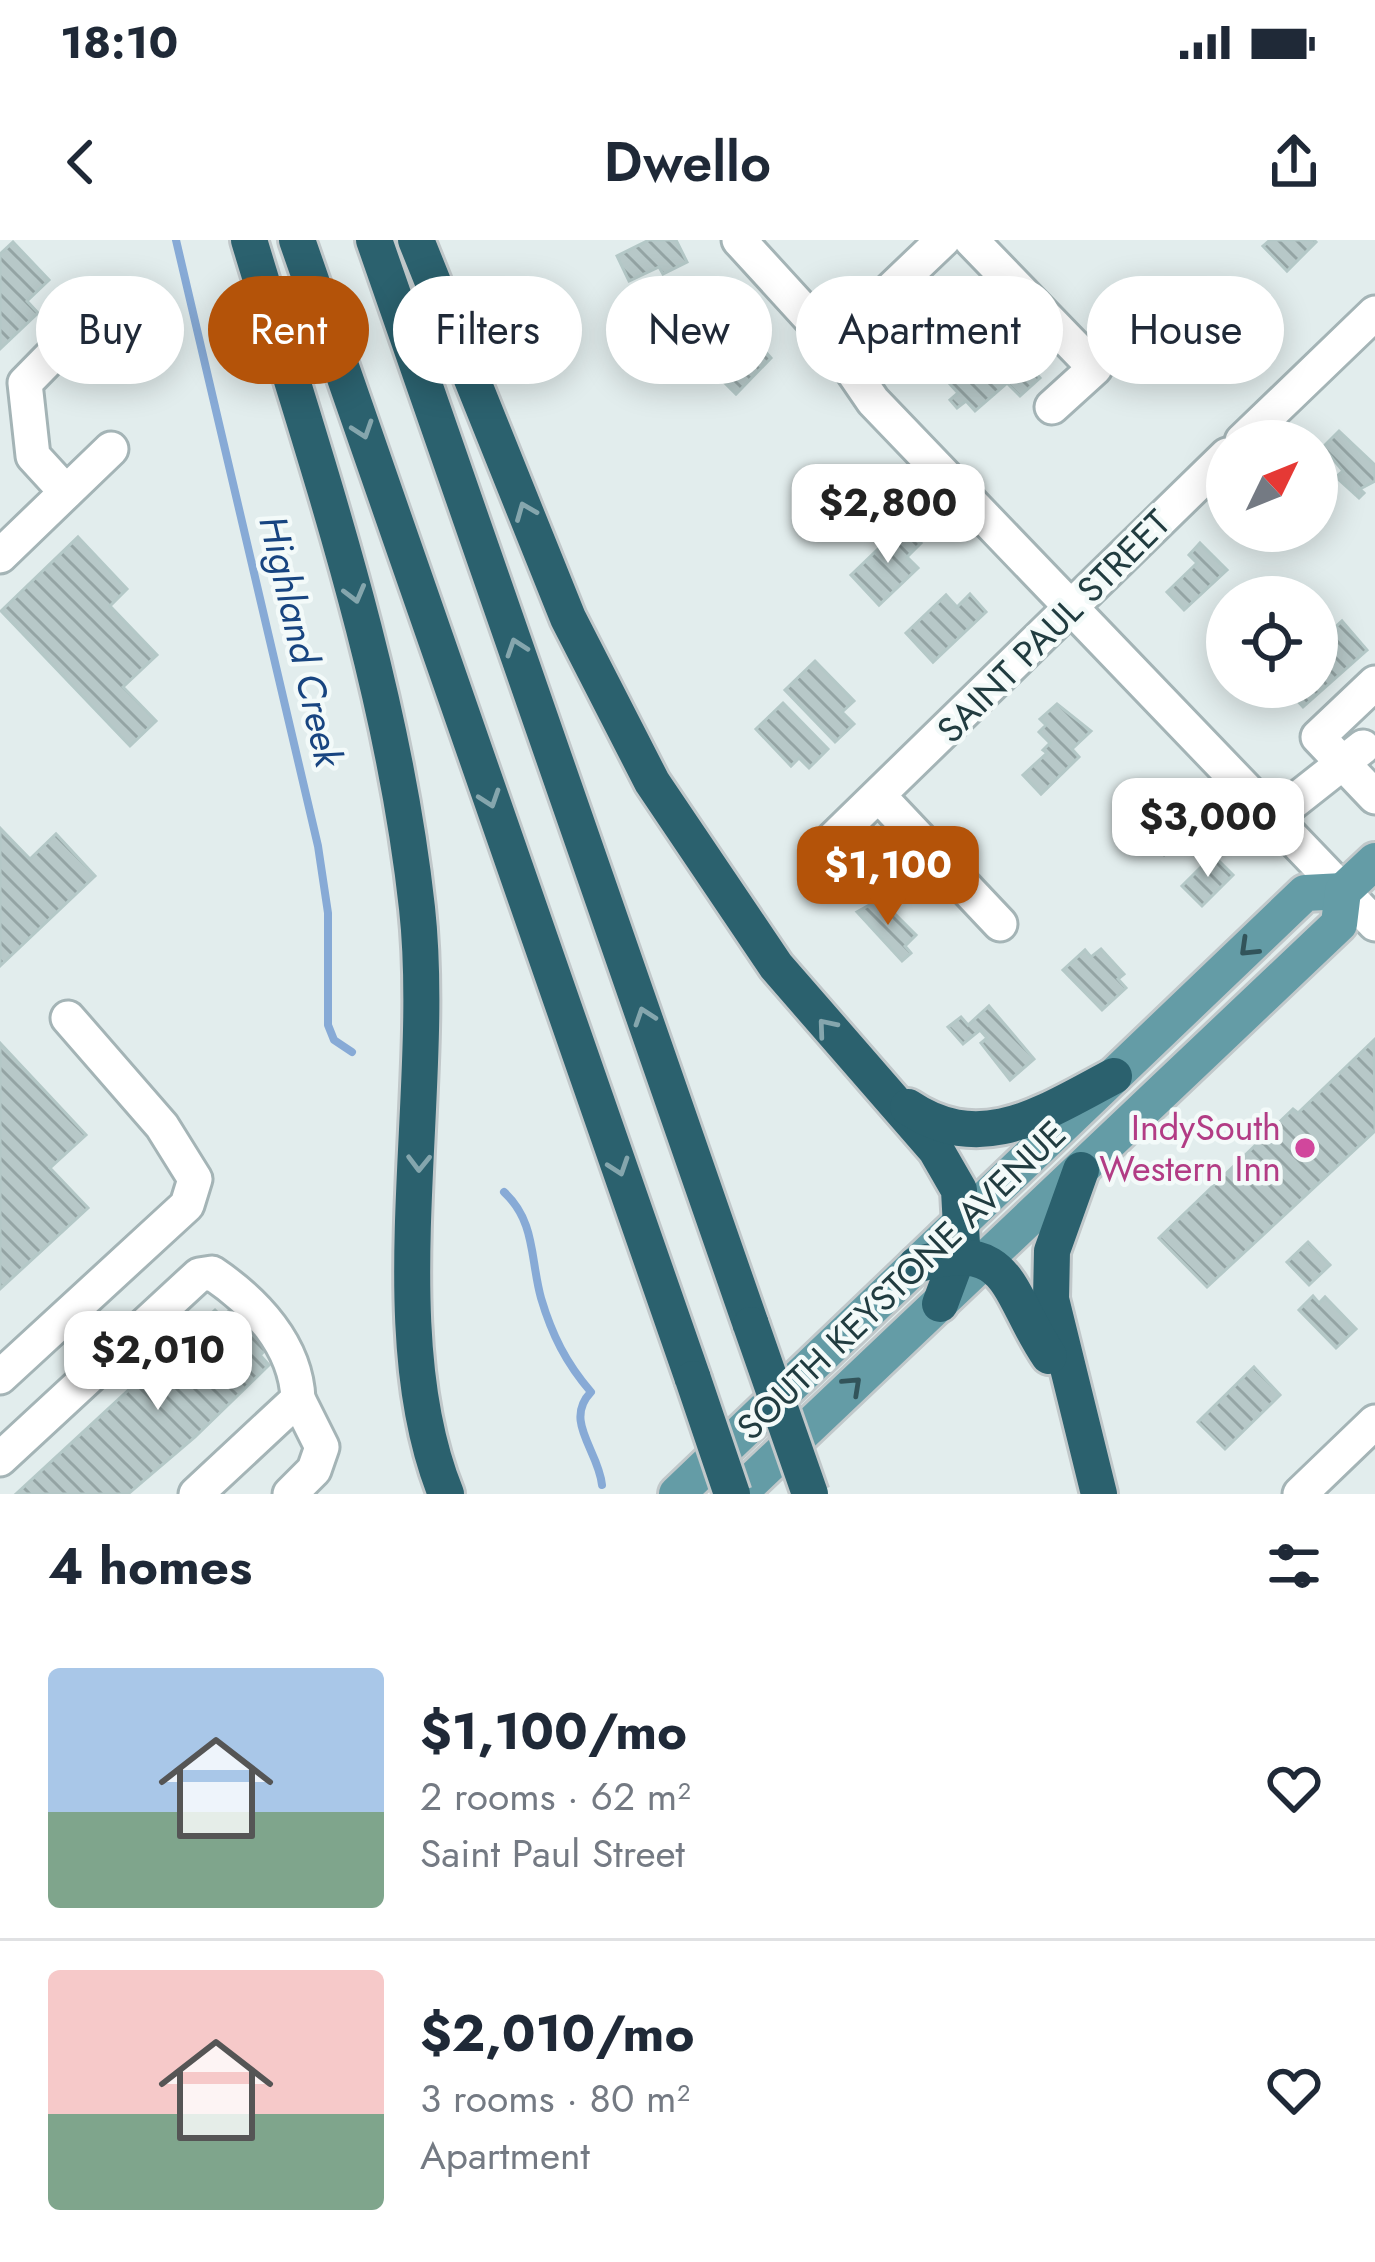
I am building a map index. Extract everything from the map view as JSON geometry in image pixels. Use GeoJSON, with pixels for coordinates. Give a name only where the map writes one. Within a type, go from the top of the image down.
{"type":"FeatureCollection","features":[{"type":"Feature","properties":{"kind":"highway"},"geometry":{"type":"LineString","coordinates":[[249,240],[376,672],[408,847],[423,969],[415,1346],[423,1415],[446,1494]]}},
{"type":"Feature","properties":{"kind":"highway"},"geometry":{"type":"LineString","coordinates":[[298,240],[735,1494]]}},
{"type":"Feature","properties":{"kind":"highway"},"geometry":{"type":"LineString","coordinates":[[374,240],[810,1494]]}},
{"type":"Feature","properties":{"kind":"highway"},"geometry":{"type":"LineString","coordinates":[[416,240],[568,618],[634,752],[709,873],[776,966],[946,1166],[959,1190],[969,1246],[1013,1282],[1044,1349],[1072,1388]]}},
{"type":"Feature","properties":{"kind":"highway"},"geometry":{"type":"LineString","coordinates":[[884,1090],[942,1126],[996,1132],[1114,1076]]}},
{"type":"Feature","properties":{"kind":"highway"},"geometry":{"type":"LineString","coordinates":[[1081,1170],[1059,1227],[1050,1273],[1057,1339],[1099,1494]]}},
{"type":"Feature","properties":{"kind":"main road","name":"SOUTH KEYSTONE AVENUE"},"geometry":{"type":"LineString","coordinates":[[735,1494],[940,1304],[969,1246],[1114,1076],[1305,893],[1343,891],[1375,861]]}},
{"type":"Feature","properties":{"kind":"main road","name":"SOUTH KEYSTONE AVENUE"},"geometry":{"type":"LineString","coordinates":[[676,1494],[916,1265],[969,1246],[1081,1170],[1340,924],[1343,891]]}},
{"type":"Feature","properties":{"kind":"street"},"geometry":{"type":"LineString","coordinates":[[739,240],[796,302]]}},
{"type":"Feature","properties":{"kind":"street"},"geometry":{"type":"LineString","coordinates":[[905,276],[943,240]]}},
{"type":"Feature","properties":{"kind":"street"},"geometry":{"type":"LineString","coordinates":[[970,240],[1095,368],[1052,407]]}},
{"type":"Feature","properties":{"kind":"street"},"geometry":{"type":"LineString","coordinates":[[1264,420],[1375,313]]}},
{"type":"Feature","properties":{"kind":"street"},"geometry":{"type":"LineString","coordinates":[[36,372],[25,383],[33,456],[66,492]]}},
{"type":"Feature","properties":{"kind":"street"},"geometry":{"type":"LineString","coordinates":[[861,384],[1375,924]]}},
{"type":"Feature","properties":{"kind":"street"},"geometry":{"type":"LineString","coordinates":[[0,556],[111,448]]}},
{"type":"Feature","properties":{"kind":"street","name":"SAINT PAUL STREET"},"geometry":{"type":"LineString","coordinates":[[832,840],[1206,476]]}},
{"type":"Feature","properties":{"kind":"street"},"geometry":{"type":"LineString","coordinates":[[1273,818],[1364,772],[1318,736],[1375,683]]}},
{"type":"Feature","properties":{"kind":"street"},"geometry":{"type":"LineString","coordinates":[[880,797],[1000,924]]}},
{"type":"Feature","properties":{"kind":"street"},"geometry":{"type":"LineString","coordinates":[[0,1377],[187,1205],[194,1179],[162,1126],[68,1018]]}},
{"type":"Feature","properties":{"kind":"street"},"geometry":{"type":"LineString","coordinates":[[0,1459],[199,1275],[212,1273],[239,1292],[280,1339],[297,1373],[298,1399],[322,1447],[314,1470],[290,1494]]}},
{"type":"Feature","properties":{"kind":"street"},"geometry":{"type":"LineString","coordinates":[[196,1494],[298,1399]]}},
{"type":"Feature","properties":{"kind":"street"},"geometry":{"type":"LineString","coordinates":[[1300,1494],[1375,1423]]}},
{"type":"Feature","properties":{"kind":"building"},"geometry":{"type":"Polygon","coordinates":[[[649,240],[676,240],[687,262],[663,274],[659,267],[627,276],[617,256],[649,240]]]}},
{"type":"Feature","properties":{"kind":"building"},"geometry":{"type":"Polygon","coordinates":[[[1270,240],[1316,242],[1287,271],[1263,246],[1270,240]]]}},
{"type":"Feature","properties":{"kind":"building"},"geometry":{"type":"Polygon","coordinates":[[[13,242],[45,276],[36,276],[36,292],[27,301],[36,315],[0,349],[0,254],[13,242]]]}},
{"type":"Feature","properties":{"kind":"building"},"geometry":{"type":"Polygon","coordinates":[[[726,384],[746,384],[736,394],[726,384]]]}},
{"type":"Feature","properties":{"kind":"building"},"geometry":{"type":"Polygon","coordinates":[[[950,384],[1006,384],[975,411],[966,401],[957,408],[950,400],[958,393],[950,384]]]}},
{"type":"Feature","properties":{"kind":"building"},"geometry":{"type":"Polygon","coordinates":[[[1008,384],[1033,384],[1020,396],[1008,384]]]}},
{"type":"Feature","properties":{"kind":"building"},"geometry":{"type":"Polygon","coordinates":[[[1338,432],[1375,465],[1375,481],[1360,489],[1364,493],[1359,498],[1338,479],[1343,471],[1338,465],[1338,432]]]}},
{"type":"Feature","properties":{"kind":"building"},"geometry":{"type":"Polygon","coordinates":[[[903,525],[921,543],[907,557],[918,568],[879,605],[851,575],[903,525]]]}},
{"type":"Feature","properties":{"kind":"building"},"geometry":{"type":"Polygon","coordinates":[[[78,537],[127,589],[110,606],[157,655],[123,687],[156,721],[130,746],[1,611],[78,537]]]}},
{"type":"Feature","properties":{"kind":"building"},"geometry":{"type":"Polygon","coordinates":[[[1200,543],[1227,570],[1221,576],[1206,576],[1206,590],[1184,610],[1167,592],[1197,563],[1189,555],[1200,543]]]}},
{"type":"Feature","properties":{"kind":"building"},"geometry":{"type":"Polygon","coordinates":[[[970,594],[986,612],[933,662],[906,633],[946,595],[957,607],[970,594]]]}},
{"type":"Feature","properties":{"kind":"building"},"geometry":{"type":"Polygon","coordinates":[[[1342,621],[1367,650],[1338,676],[1338,625],[1342,621]]]}},
{"type":"Feature","properties":{"kind":"building"},"geometry":{"type":"Polygon","coordinates":[[[815,661],[854,701],[842,712],[854,724],[835,742],[785,690],[815,661]]]}},
{"type":"Feature","properties":{"kind":"building"},"geometry":{"type":"Polygon","coordinates":[[[783,703],[828,749],[809,768],[799,758],[791,766],[756,729],[783,703]]]}},
{"type":"Feature","properties":{"kind":"building"},"geometry":{"type":"Polygon","coordinates":[[[1057,704],[1091,731],[1072,749],[1079,757],[1041,794],[1023,775],[1047,753],[1043,750],[1050,743],[1039,732],[1046,725],[1040,719],[1057,704]]]}},
{"type":"Feature","properties":{"kind":"building"},"geometry":{"type":"Polygon","coordinates":[[[1166,806],[1190,829],[1164,855],[1138,835],[1166,806]]]}},
{"type":"Feature","properties":{"kind":"building"},"geometry":{"type":"Polygon","coordinates":[[[0,828],[30,859],[56,834],[95,876],[0,966],[0,828]]]}},
{"type":"Feature","properties":{"kind":"building"},"geometry":{"type":"Polygon","coordinates":[[[1213,855],[1233,875],[1202,906],[1182,886],[1213,855]]]}},
{"type":"Feature","properties":{"kind":"building"},"geometry":{"type":"Polygon","coordinates":[[[880,899],[916,935],[905,946],[911,953],[902,961],[857,912],[880,899]]]}},
{"type":"Feature","properties":{"kind":"building"},"geometry":{"type":"Polygon","coordinates":[[[1101,949],[1124,974],[1118,979],[1126,988],[1102,1010],[1063,970],[1085,950],[1091,957],[1101,949]]]}},
{"type":"Feature","properties":{"kind":"building"},"geometry":{"type":"Polygon","coordinates":[[[989,1006],[1034,1059],[1010,1080],[981,1043],[987,1038],[980,1030],[963,1044],[948,1027],[961,1017],[968,1025],[989,1006]]]}},
{"type":"Feature","properties":{"kind":"building","name":"IndySouth Western Inn"},"geometry":{"type":"Polygon","coordinates":[[[1374,1040],[1375,1131],[1207,1287],[1159,1238],[1293,1109],[1298,1113],[1374,1040]]]}},
{"type":"Feature","properties":{"kind":"building"},"geometry":{"type":"Polygon","coordinates":[[[0,1043],[86,1135],[50,1168],[88,1208],[0,1289],[0,1043]]]}},
{"type":"Feature","properties":{"kind":"building"},"geometry":{"type":"Polygon","coordinates":[[[1308,1242],[1330,1265],[1309,1285],[1287,1262],[1308,1242]]]}},
{"type":"Feature","properties":{"kind":"building"},"geometry":{"type":"Polygon","coordinates":[[[1313,1296],[1319,1303],[1325,1297],[1356,1329],[1336,1348],[1299,1310],[1313,1296]]]}},
{"type":"Feature","properties":{"kind":"building"},"geometry":{"type":"Polygon","coordinates":[[[215,1310],[222,1317],[230,1310],[267,1349],[260,1355],[269,1365],[195,1437],[128,1494],[16,1494],[215,1310]]]}},
{"type":"Feature","properties":{"kind":"building"},"geometry":{"type":"Polygon","coordinates":[[[1254,1367],[1280,1395],[1225,1449],[1198,1422],[1254,1367]]]}},
{"type":"Feature","properties":{"kind":"waterway","name":"Highland Creek"},"geometry":{"type":"LineString","coordinates":[[176,240],[318,846],[328,913],[328,1025],[334,1040],[352,1052]]}},
{"type":"Feature","properties":{"kind":"waterway","name":"Highland Creek"},"geometry":{"type":"LineString","coordinates":[[504,1192],[527,1228],[541,1298],[555,1336],[591,1392],[583,1403],[581,1425],[602,1485]]}},
{"type":"Feature","properties":{"kind":"place","name":"IndySouth Western Inn"},"geometry":{"type":"Point","coordinates":[1305,1148]}}]}
